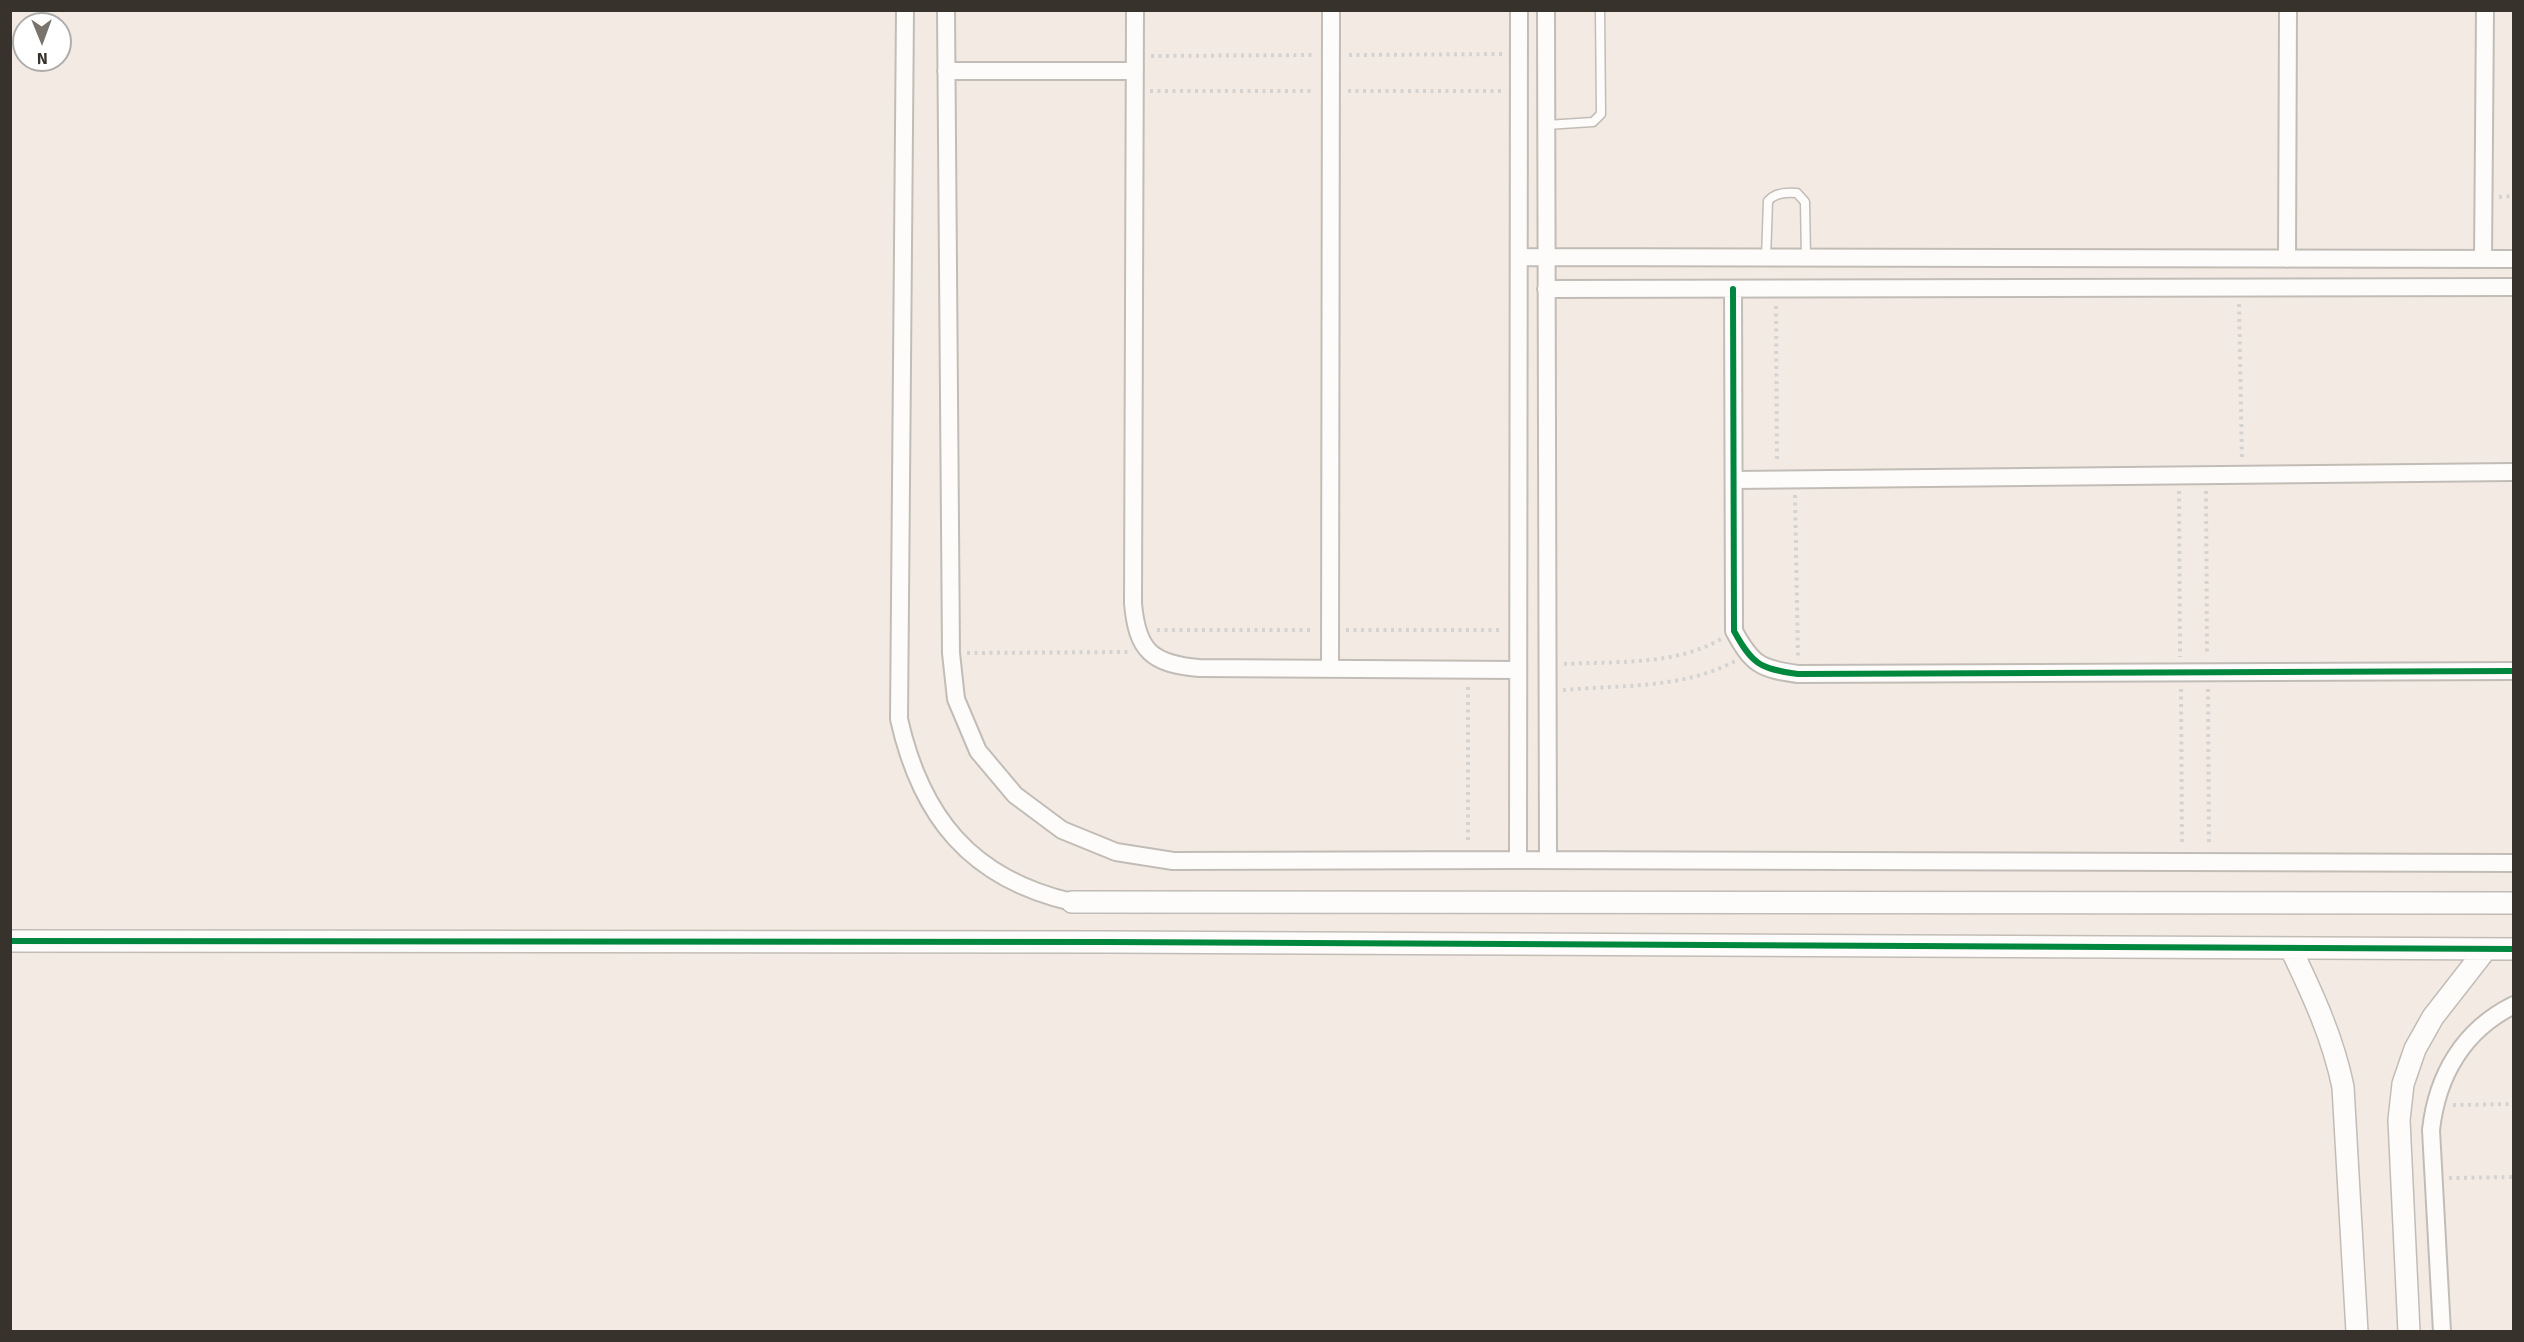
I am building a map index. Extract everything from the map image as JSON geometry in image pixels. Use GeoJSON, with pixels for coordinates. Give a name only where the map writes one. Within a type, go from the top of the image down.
{"type":"FeatureCollection","features":[{"type":"Feature","properties":{"kind":"street"},"geometry":{"type":"LineString","coordinates":[[905,10],[899,719],[907,753],[919,784],[942,823],[974,856],[1010,881],[1050,897],[1072,902],[2514,903]]}},
{"type":"Feature","properties":{"kind":"street"},"geometry":{"type":"LineString","coordinates":[[946,10],[951,653],[956,699],[978,751],[1015,795],[1062,830],[1116,852],[1173,861],[2514,863]]}},
{"type":"Feature","properties":{"kind":"street"},"geometry":{"type":"LineString","coordinates":[[1135,10],[1133,603],[1135,630],[1149,652],[1173,666],[1518,670]]}},
{"type":"Feature","properties":{"kind":"street"},"geometry":{"type":"LineString","coordinates":[[1330,669],[1331,10]]}},
{"type":"Feature","properties":{"kind":"street"},"geometry":{"type":"LineString","coordinates":[[1518,860],[1519,10]]}},
{"type":"Feature","properties":{"kind":"street"},"geometry":{"type":"LineString","coordinates":[[1546,10],[1548,860]]}},
{"type":"Feature","properties":{"kind":"street"},"geometry":{"type":"LineString","coordinates":[[2287,259],[2288,10]]}},
{"type":"Feature","properties":{"kind":"street"},"geometry":{"type":"LineString","coordinates":[[2483,259],[2485,10]]}},
{"type":"Feature","properties":{"kind":"street"},"geometry":{"type":"LineString","coordinates":[[946,72],[1135,70]]}},
{"type":"Feature","properties":{"kind":"street"},"geometry":{"type":"LineString","coordinates":[[1520,257],[2514,260]]}},
{"type":"Feature","properties":{"kind":"street"},"geometry":{"type":"LineString","coordinates":[[1546,289],[2514,287]]}},
{"type":"Feature","properties":{"kind":"street"},"geometry":{"type":"LineString","coordinates":[[1733,289],[1734,631],[1747,655],[1770,671],[1798,674],[2514,671]]}},
{"type":"Feature","properties":{"kind":"street"},"geometry":{"type":"LineString","coordinates":[[1734,480],[2514,472]]}},
{"type":"Feature","properties":{"kind":"street"},"geometry":{"type":"LineString","coordinates":[[10,941],[1119,942],[2514,949]]}},
{"type":"Feature","properties":{"kind":"street"},"geometry":{"type":"LineString","coordinates":[[2291,949],[2337,1054],[2343,1087],[2357,1332]]}},
{"type":"Feature","properties":{"kind":"street"},"geometry":{"type":"LineString","coordinates":[[2409,1332],[2399,1120],[2403,1084],[2415,1049],[2433,1017],[2486,949]]}},
{"type":"Feature","properties":{"kind":"street"},"geometry":{"type":"LineString","coordinates":[[2442,1332],[2431,1131],[2434,1105],[2451,1061],[2465,1042],[2482,1025],[2514,1005]]}},
{"type":"Feature","properties":{"kind":"lane"},"geometry":{"type":"LineString","coordinates":[[1546,125],[1593,122],[1601,114],[1600,10]]}},
{"type":"Feature","properties":{"kind":"lane"},"geometry":{"type":"LineString","coordinates":[[1766,258],[1768,201],[1775,195],[1797,193],[1805,202],[1806,258]]}},
{"type":"Feature","properties":{"kind":"path"},"geometry":{"type":"LineString","coordinates":[[2239,287],[2242,474]]}},
{"type":"Feature","properties":{"kind":"path"},"geometry":{"type":"LineString","coordinates":[[1776,289],[1798,674]]}},
{"type":"Feature","properties":{"kind":"path"},"geometry":{"type":"LineString","coordinates":[[1548,665],[1672,658],[1694,651],[1734,631]]}},
{"type":"Feature","properties":{"kind":"path"},"geometry":{"type":"LineString","coordinates":[[951,653],[1149,652]]}},
{"type":"Feature","properties":{"kind":"path"},"geometry":{"type":"LineString","coordinates":[[1548,691],[1674,681],[1699,676],[1747,655]]}},
{"type":"Feature","properties":{"kind":"path"},"geometry":{"type":"LineString","coordinates":[[1467,670],[1468,860]]}},
{"type":"Feature","properties":{"kind":"path"},"geometry":{"type":"LineString","coordinates":[[2434,1105],[2514,1104]]}},
{"type":"Feature","properties":{"kind":"path"},"geometry":{"type":"LineString","coordinates":[[2433,1178],[2514,1178]]}},
{"type":"Feature","properties":{"kind":"cycle path"},"geometry":{"type":"LineString","coordinates":[[1733,289],[1734,631],[1752,658],[1766,667],[1798,674],[2514,671]]}},
{"type":"Feature","properties":{"kind":"cycle path"},"geometry":{"type":"LineString","coordinates":[[10,941],[1107,942],[2514,949]]}}]}
